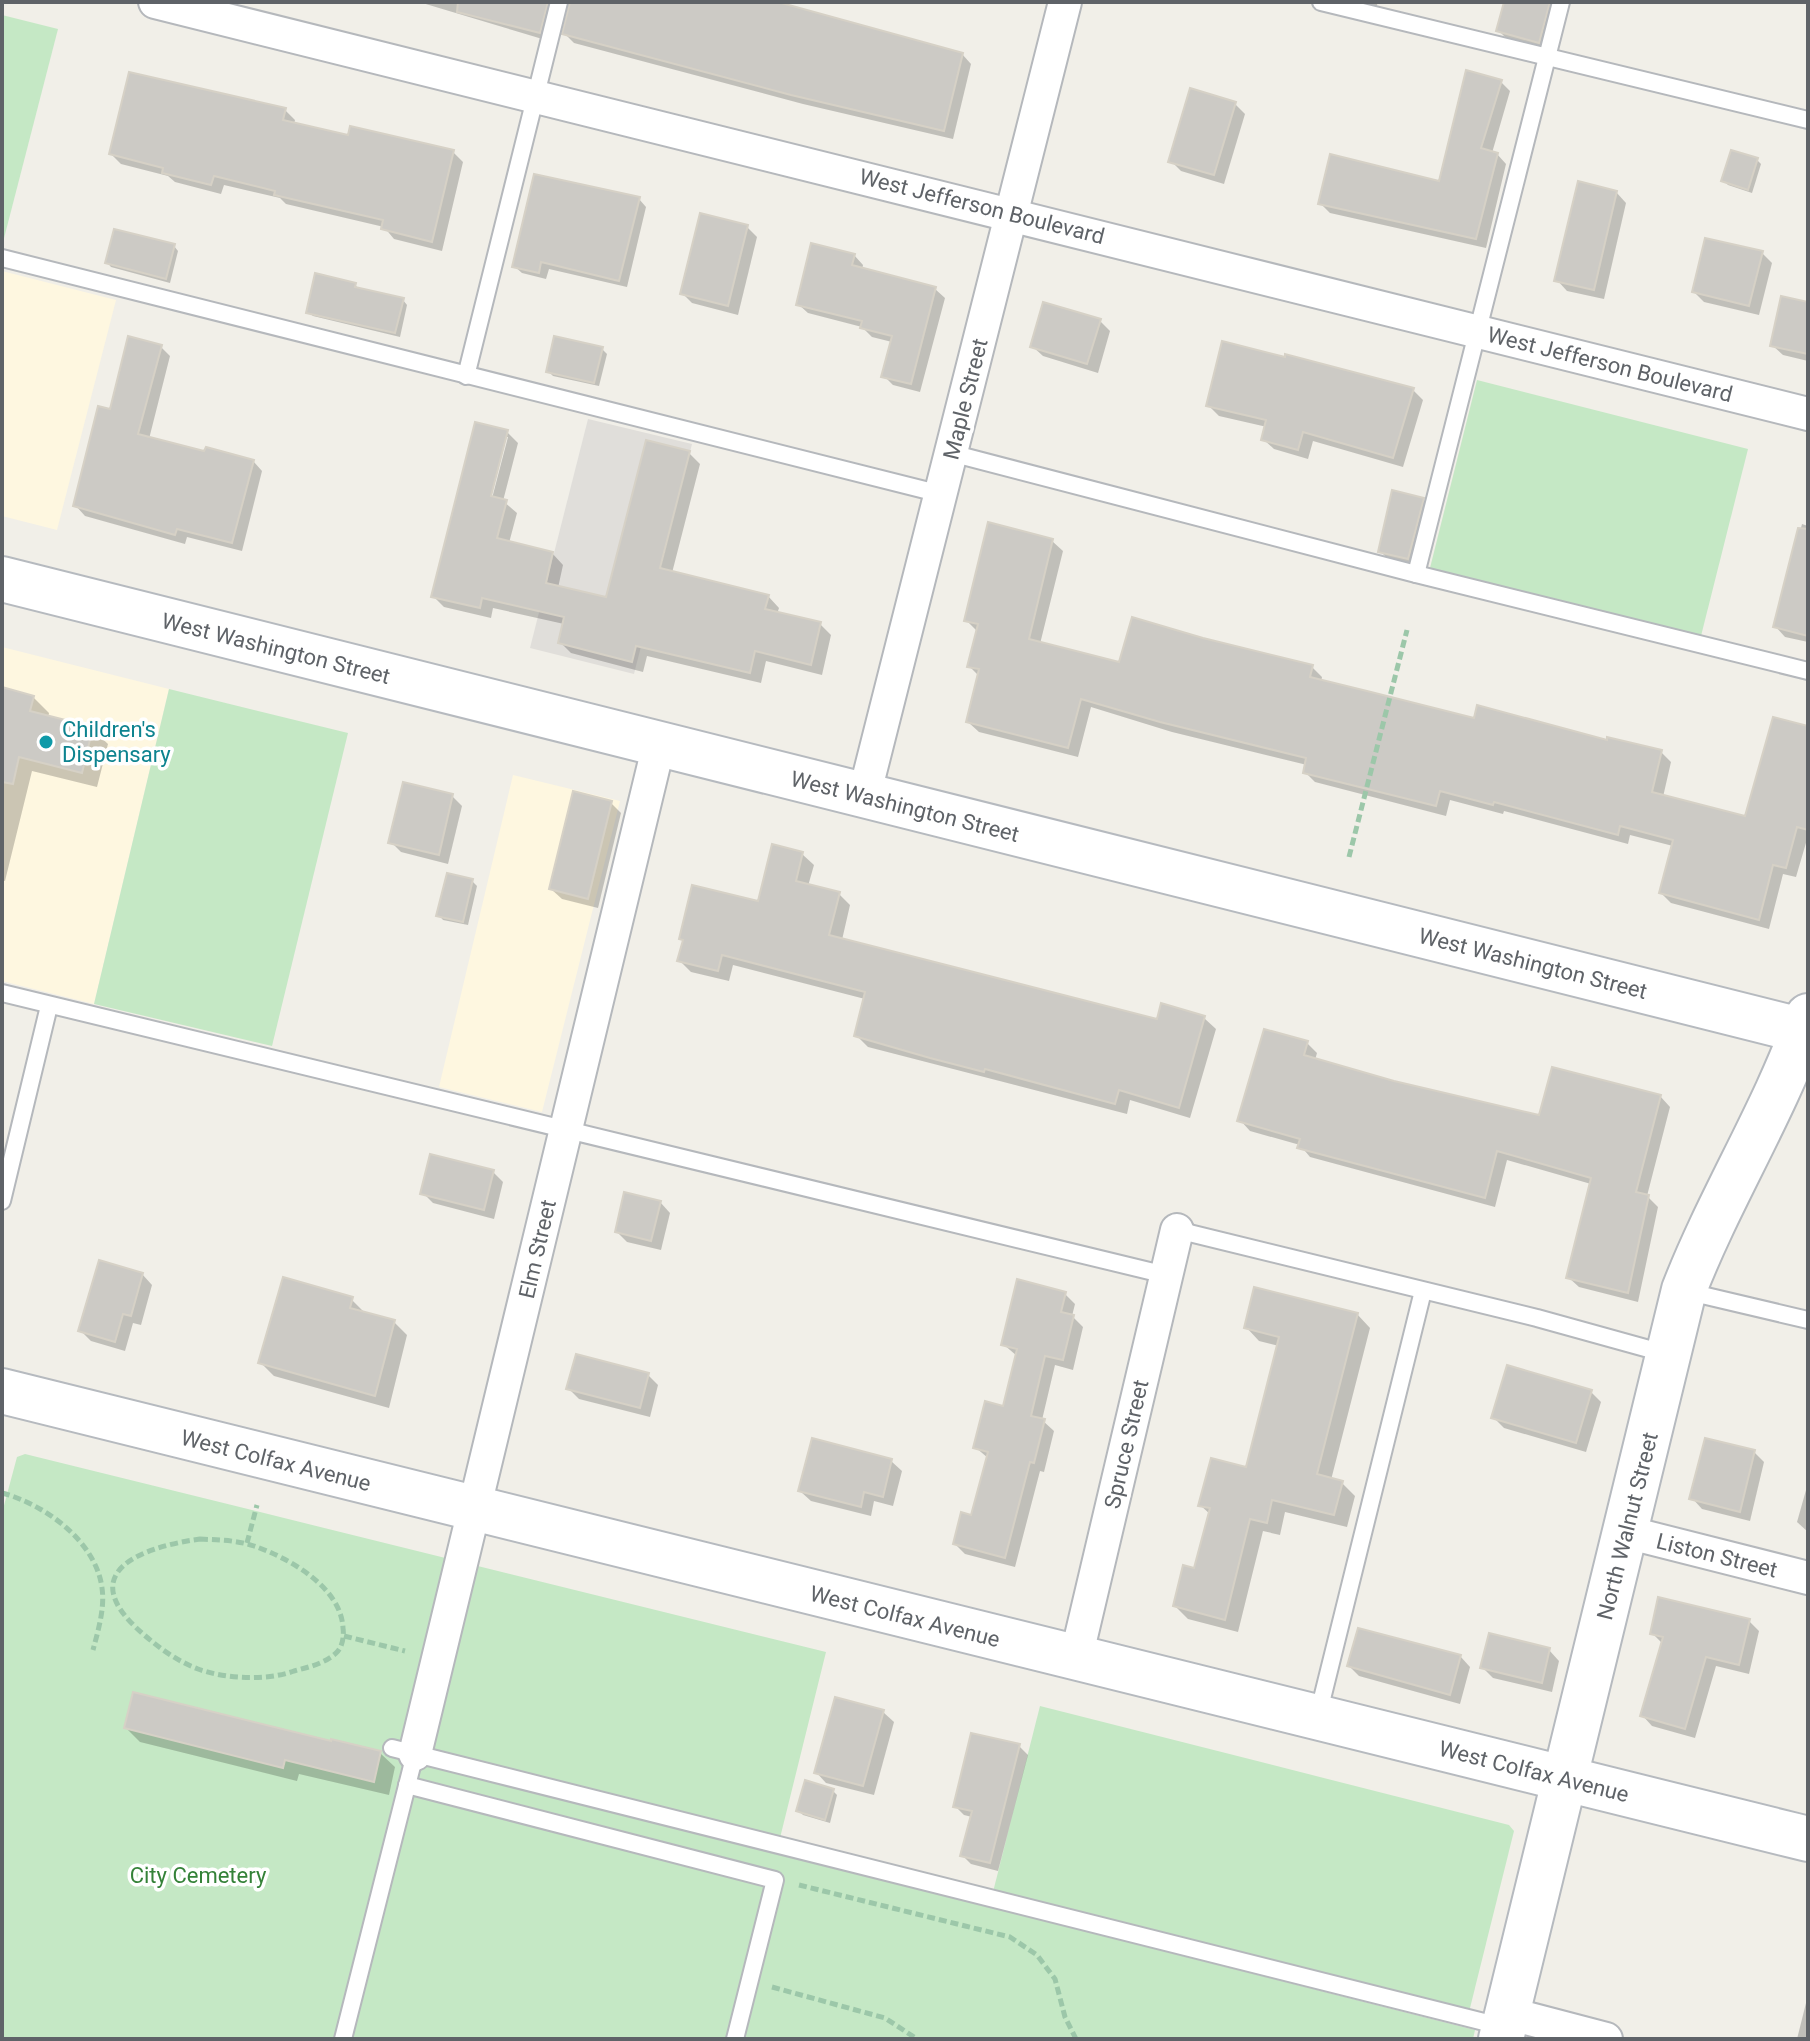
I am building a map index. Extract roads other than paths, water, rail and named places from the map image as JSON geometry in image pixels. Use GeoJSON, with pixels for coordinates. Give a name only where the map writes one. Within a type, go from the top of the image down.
{"type":"FeatureCollection","features":[{"type":"Feature","properties":{"kind":"street","name":"West Jefferson Boulevard"},"geometry":{"type":"LineString","coordinates":[[155,2],[1808,414]]}},
{"type":"Feature","properties":{"kind":"street","name":"Maple Street"},"geometry":{"type":"LineString","coordinates":[[864,796],[1065,2]]}},
{"type":"Feature","properties":{"kind":"street","name":"West Washington Street"},"geometry":{"type":"LineString","coordinates":[[2,579],[864,796],[1806,1026]]}},
{"type":"Feature","properties":{"kind":"street","name":"Elm Street"},"geometry":{"type":"LineString","coordinates":[[404,1751],[475,1510],[659,744]]}},
{"type":"Feature","properties":{"kind":"street","name":"North Walnut Street"},"geometry":{"type":"LineString","coordinates":[[1504,2027],[1684,1290],[1696,1258],[1806,1026]]}},
{"type":"Feature","properties":{"kind":"street","name":"Spruce Street"},"geometry":{"type":"LineString","coordinates":[[1076,1658],[1177,1230]]}},
{"type":"Feature","properties":{"kind":"street","name":"West Colfax Avenue"},"geometry":{"type":"LineString","coordinates":[[2,1391],[1808,1839]]}},
{"type":"Feature","properties":{"kind":"street","name":"Liston Street"},"geometry":{"type":"LineString","coordinates":[[1626,1532],[1808,1578]]}},
{"type":"Feature","properties":{"kind":"street"},"geometry":{"type":"LineString","coordinates":[[1504,2027],[1606,2039]]}},
{"type":"Feature","properties":{"kind":"lane"},"geometry":{"type":"LineString","coordinates":[[466,376],[559,2]]}},
{"type":"Feature","properties":{"kind":"lane"},"geometry":{"type":"LineString","coordinates":[[1321,2],[1808,120]]}},
{"type":"Feature","properties":{"kind":"lane"},"geometry":{"type":"LineString","coordinates":[[1416,574],[1561,2]]}},
{"type":"Feature","properties":{"kind":"lane"},"geometry":{"type":"LineString","coordinates":[[2,258],[941,494]]}},
{"type":"Feature","properties":{"kind":"lane"},"geometry":{"type":"LineString","coordinates":[[951,453],[1416,574],[1808,671]]}},
{"type":"Feature","properties":{"kind":"lane"},"geometry":{"type":"LineString","coordinates":[[2,993],[1166,1275]]}},
{"type":"Feature","properties":{"kind":"lane"},"geometry":{"type":"LineString","coordinates":[[2,1201],[49,1006]]}},
{"type":"Feature","properties":{"kind":"lane"},"geometry":{"type":"LineString","coordinates":[[1177,1230],[1668,1354]]}},
{"type":"Feature","properties":{"kind":"lane"},"geometry":{"type":"LineString","coordinates":[[1684,1290],[1808,1320]]}},
{"type":"Feature","properties":{"kind":"lane"},"geometry":{"type":"LineString","coordinates":[[1318,1716],[1423,1291]]}},
{"type":"Feature","properties":{"kind":"lane"},"geometry":{"type":"LineString","coordinates":[[343,2039],[407,1785],[404,1751],[1504,2027]]}},
{"type":"Feature","properties":{"kind":"lane"},"geometry":{"type":"LineString","coordinates":[[407,1785],[775,1880],[735,2039]]}},
{"type":"Feature","properties":{"kind":"place","name":"Children's Dispensary"},"geometry":{"type":"Point","coordinates":[46,742]}},
{"type":"Feature","properties":{"kind":"park label","name":"City Cemetery"},"geometry":{"type":"Point","coordinates":[198,1875]}}]}
